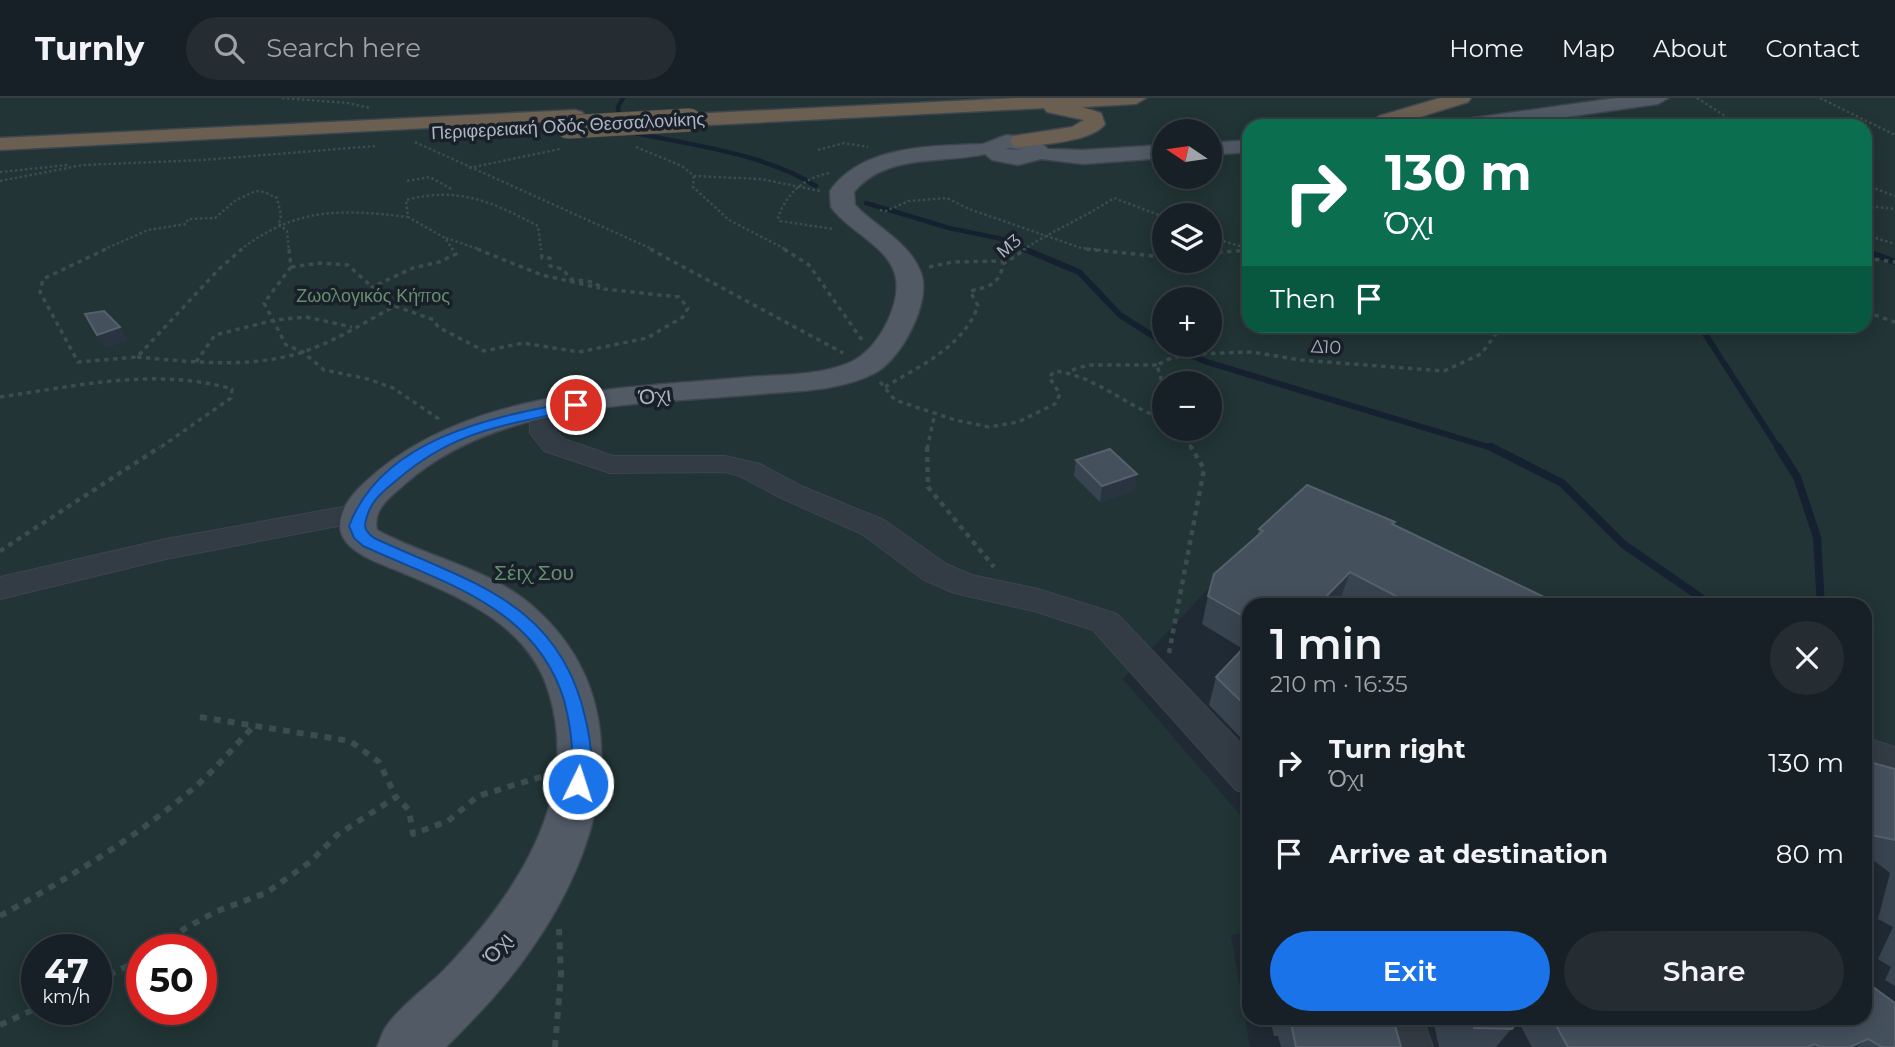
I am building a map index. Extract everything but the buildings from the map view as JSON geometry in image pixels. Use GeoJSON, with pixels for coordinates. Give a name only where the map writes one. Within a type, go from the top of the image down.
{"type":"FeatureCollection","features":[{"type":"Feature","properties":{"kind":"highway","name":"Περιφερειακή Οδός Θεσσαλονίκης"},"geometry":{"type":"LineString","coordinates":[[0,155],[569,130],[692,115],[919,98]]}},
{"type":"Feature","properties":{"kind":"highway","name":"Περιφερειακή Οδός Θεσσαλονίκης"},"geometry":{"type":"LineString","coordinates":[[692,115],[1136,98]]}},
{"type":"Feature","properties":{"kind":"highway"},"geometry":{"type":"LineString","coordinates":[[1389,119],[1461,98]]}},
{"type":"Feature","properties":{"kind":"highway"},"geometry":{"type":"LineString","coordinates":[[968,105],[1062,108],[1082,112],[1095,119],[1093,126],[1034,151]]}},
{"type":"Feature","properties":{"kind":"highway","name":"Περιφερειακή Οδός Θεσσαλονίκης"},"geometry":{"type":"LineString","coordinates":[[0,144],[569,130]]}},
{"type":"Feature","properties":{"kind":"main road"},"geometry":{"type":"LineString","coordinates":[[1509,119],[1658,98]]}},
{"type":"Feature","properties":{"kind":"main road"},"geometry":{"type":"LineString","coordinates":[[1222,148],[1242,147]]}},
{"type":"Feature","properties":{"kind":"main road"},"geometry":{"type":"LineString","coordinates":[[875,377],[881,355],[900,321],[909,292],[907,272],[887,245],[848,212],[842,202],[842,191],[864,171],[926,154],[989,149],[1083,157],[1152,153]]}},
{"type":"Feature","properties":{"kind":"main road","name":"Όχι"},"geometry":{"type":"LineString","coordinates":[[406,1047],[491,957],[530,905],[548,873],[565,831],[581,763],[580,734],[564,674],[541,638],[522,619],[489,597],[363,538],[356,526],[359,513],[385,482],[440,443],[487,424],[543,410],[801,380],[848,372],[875,377]]}},
{"type":"Feature","properties":{"kind":"street"},"geometry":{"type":"LineString","coordinates":[[543,410],[544,433],[554,445],[587,459],[610,465],[725,464],[750,470],[791,492],[873,527],[935,572],[965,585],[1074,610],[1105,622],[1242,770]]}},
{"type":"Feature","properties":{"kind":"street"},"geometry":{"type":"LineString","coordinates":[[0,588],[166,548],[359,513]]}},
{"type":"Feature","properties":{"kind":"street"},"geometry":{"type":"LineString","coordinates":[[1872,755],[1895,762]]}},
{"type":"Feature","properties":{"kind":"street"},"geometry":{"type":"LineString","coordinates":[[1872,771],[1895,777]]}},
{"type":"Feature","properties":{"kind":"street"},"geometry":{"type":"LineString","coordinates":[[1402,1025],[1409,1047]]}},
{"type":"Feature","properties":{"kind":"path"},"geometry":{"type":"LineString","coordinates":[[282,98],[354,100],[370,108]]}},
{"type":"Feature","properties":{"kind":"path"},"geometry":{"type":"LineString","coordinates":[[1697,98],[1728,119]]}},
{"type":"Feature","properties":{"kind":"path"},"geometry":{"type":"LineString","coordinates":[[1821,98],[1863,119]]}},
{"type":"Feature","properties":{"kind":"path"},"geometry":{"type":"LineString","coordinates":[[1872,124],[1895,135]]}},
{"type":"Feature","properties":{"kind":"path"},"geometry":{"type":"LineString","coordinates":[[468,168],[536,155],[569,130]]}},
{"type":"Feature","properties":{"kind":"path"},"geometry":{"type":"LineString","coordinates":[[404,143],[414,142],[653,250],[875,377],[895,400],[989,427],[1018,422],[1055,404],[1060,394],[1049,377],[1055,371],[1070,371],[1152,415]]}},
{"type":"Feature","properties":{"kind":"path"},"geometry":{"type":"LineString","coordinates":[[0,172],[83,164],[203,160],[384,145]]}},
{"type":"Feature","properties":{"kind":"path"},"geometry":{"type":"LineString","coordinates":[[0,181],[83,164]]}},
{"type":"Feature","properties":{"kind":"path"},"geometry":{"type":"LineString","coordinates":[[822,191],[761,179],[694,176],[693,187],[729,220],[809,265],[866,345],[875,377]]}},
{"type":"Feature","properties":{"kind":"path"},"geometry":{"type":"LineString","coordinates":[[408,181],[429,177],[442,186],[538,226],[542,258],[550,258],[550,266],[563,269],[570,279],[593,282],[604,289]]}},
{"type":"Feature","properties":{"kind":"path"},"geometry":{"type":"LineString","coordinates":[[1872,187],[1895,196]]}},
{"type":"Feature","properties":{"kind":"path"},"geometry":{"type":"LineString","coordinates":[[279,224],[281,215],[277,198],[265,191],[252,192],[222,206],[215,218],[188,219],[186,224],[148,230],[43,279],[40,292],[78,362],[137,357],[195,362],[250,361],[303,352],[395,306]]}},
{"type":"Feature","properties":{"kind":"path"},"geometry":{"type":"LineString","coordinates":[[408,217],[406,200],[423,194],[457,192]]}},
{"type":"Feature","properties":{"kind":"path","name":"Μ3"},"geometry":{"type":"LineString","coordinates":[[886,211],[909,201],[947,198],[969,209],[1047,234]]}},
{"type":"Feature","properties":{"kind":"path"},"geometry":{"type":"LineString","coordinates":[[1047,234],[1083,219],[1114,198],[1152,212]]}},
{"type":"Feature","properties":{"kind":"path"},"geometry":{"type":"LineString","coordinates":[[1872,207],[1895,209]]}},
{"type":"Feature","properties":{"kind":"path"},"geometry":{"type":"LineString","coordinates":[[137,357],[197,294],[208,278],[240,250],[279,224],[322,212],[408,217],[445,238],[466,242],[487,253],[576,286],[678,297],[688,309],[684,317],[647,338],[579,352],[523,343],[484,351],[438,327],[433,320],[395,306],[348,265],[320,263],[291,267]]}},
{"type":"Feature","properties":{"kind":"path"},"geometry":{"type":"LineString","coordinates":[[279,224],[286,231],[291,267],[264,303],[286,345],[303,352],[324,370],[368,379],[393,388],[438,416]]}},
{"type":"Feature","properties":{"kind":"path"},"geometry":{"type":"LineString","coordinates":[[1047,234],[1081,248],[1152,256]]}},
{"type":"Feature","properties":{"kind":"path","name":"Μ3"},"geometry":{"type":"LineString","coordinates":[[875,377],[939,353],[965,332],[975,317],[978,306],[970,291],[991,286],[1001,276],[1003,264],[1047,234]]}},
{"type":"Feature","properties":{"kind":"path"},"geometry":{"type":"LineString","coordinates":[[372,287],[389,282],[415,267],[442,263],[456,254],[445,238]]}},
{"type":"Feature","properties":{"kind":"path"},"geometry":{"type":"LineString","coordinates":[[1872,238],[1895,244]]}},
{"type":"Feature","properties":{"kind":"path"},"geometry":{"type":"LineString","coordinates":[[1222,241],[1242,247]]}},
{"type":"Feature","properties":{"kind":"path"},"geometry":{"type":"LineString","coordinates":[[1222,252],[1242,251]]}},
{"type":"Feature","properties":{"kind":"path"},"geometry":{"type":"LineString","coordinates":[[1872,259],[1895,262]]}},
{"type":"Feature","properties":{"kind":"path"},"geometry":{"type":"LineString","coordinates":[[907,272],[952,262],[1007,261]]}},
{"type":"Feature","properties":{"kind":"path"},"geometry":{"type":"LineString","coordinates":[[1872,314],[1895,322]]}},
{"type":"Feature","properties":{"kind":"path"},"geometry":{"type":"LineString","coordinates":[[195,362],[215,335],[275,320],[306,317],[354,328]]}},
{"type":"Feature","properties":{"kind":"path","name":"Δ10"},"geometry":{"type":"LineString","coordinates":[[1070,371],[1088,365],[1157,365],[1171,358],[1192,354],[1252,352],[1301,360],[1444,371],[1481,354],[1497,333]]}},
{"type":"Feature","properties":{"kind":"path"},"geometry":{"type":"LineString","coordinates":[[1157,365],[1159,371]]}},
{"type":"Feature","properties":{"kind":"path"},"geometry":{"type":"LineString","coordinates":[[0,397],[109,382],[192,378],[232,389],[231,398],[214,412],[0,551]]}},
{"type":"Feature","properties":{"kind":"path"},"geometry":{"type":"LineString","coordinates":[[935,413],[926,446],[928,487],[1016,596]]}},
{"type":"Feature","properties":{"kind":"path"},"geometry":{"type":"LineString","coordinates":[[1169,691],[1204,469],[1188,441]]}},
{"type":"Feature","properties":{"kind":"path"},"geometry":{"type":"LineString","coordinates":[[200,717],[350,741],[379,762],[396,797],[409,810],[413,834],[448,821],[478,796],[581,763]]}},
{"type":"Feature","properties":{"kind":"path"},"geometry":{"type":"LineString","coordinates":[[0,916],[82,871],[154,820],[197,785],[255,725]]}},
{"type":"Feature","properties":{"kind":"path"},"geometry":{"type":"LineString","coordinates":[[178,934],[217,911],[266,893],[310,862],[337,835],[396,797]]}},
{"type":"Feature","properties":{"kind":"path"},"geometry":{"type":"LineString","coordinates":[[555,1047],[561,974],[559,921]]}},
{"type":"Feature","properties":{"kind":"path"},"geometry":{"type":"LineString","coordinates":[[0,1025],[21,1016]]}},
{"type":"Feature","properties":{"kind":"green space","name":"Σέιχ Σου"},"geometry":{"type":"Polygon","coordinates":[[[0,98],[1895,98],[1895,756],[1872,750],[1872,598],[1522,598],[1296,496],[1123,679],[1242,817],[1242,934],[1231,935],[1242,1000],[1242,1025],[1246,1025],[1250,1047],[0,1047],[0,98]]]}},
{"type":"Feature","properties":{"kind":"waterway"},"geometry":{"type":"LineString","coordinates":[[619,121],[618,107],[623,98]]}},
{"type":"Feature","properties":{"kind":"waterway"},"geometry":{"type":"LineString","coordinates":[[625,131],[749,158],[773,165],[816,186]]}},
{"type":"Feature","properties":{"kind":"waterway"},"geometry":{"type":"LineString","coordinates":[[866,203],[949,228],[1002,239],[1028,250]]}},
{"type":"Feature","properties":{"kind":"waterway"},"geometry":{"type":"LineString","coordinates":[[1024,249],[1079,272],[1120,315],[1152,335]]}},
{"type":"Feature","properties":{"kind":"waterway"},"geometry":{"type":"LineString","coordinates":[[1872,253],[1895,262]]}},
{"type":"Feature","properties":{"kind":"waterway"},"geometry":{"type":"LineString","coordinates":[[1704,333],[1779,449]]}},
{"type":"Feature","properties":{"kind":"waterway"},"geometry":{"type":"LineString","coordinates":[[1195,357],[1495,449]]}},
{"type":"Feature","properties":{"kind":"waterway"},"geometry":{"type":"LineString","coordinates":[[1491,447],[1495,449]]}},
{"type":"Feature","properties":{"kind":"waterway"},"geometry":{"type":"LineString","coordinates":[[1778,447],[1797,477],[1817,537],[1821,598]]}},
{"type":"Feature","properties":{"kind":"waterway"},"geometry":{"type":"LineString","coordinates":[[1495,449],[1562,483],[1623,544],[1701,598]]}},
{"type":"Feature","properties":{"kind":"route"},"geometry":{"type":"LineString","coordinates":[[576,405],[513,417],[473,429],[440,443],[405,465],[381,486],[364,505],[356,526],[359,534],[368,542],[499,603],[522,619],[541,638],[564,674],[577,717],[581,763],[578,784]]}},
{"type":"Feature","properties":{"kind":"park label","name":"Ζωολογικός Κήπος"},"geometry":{"type":"Point","coordinates":[373,296]}}]}
